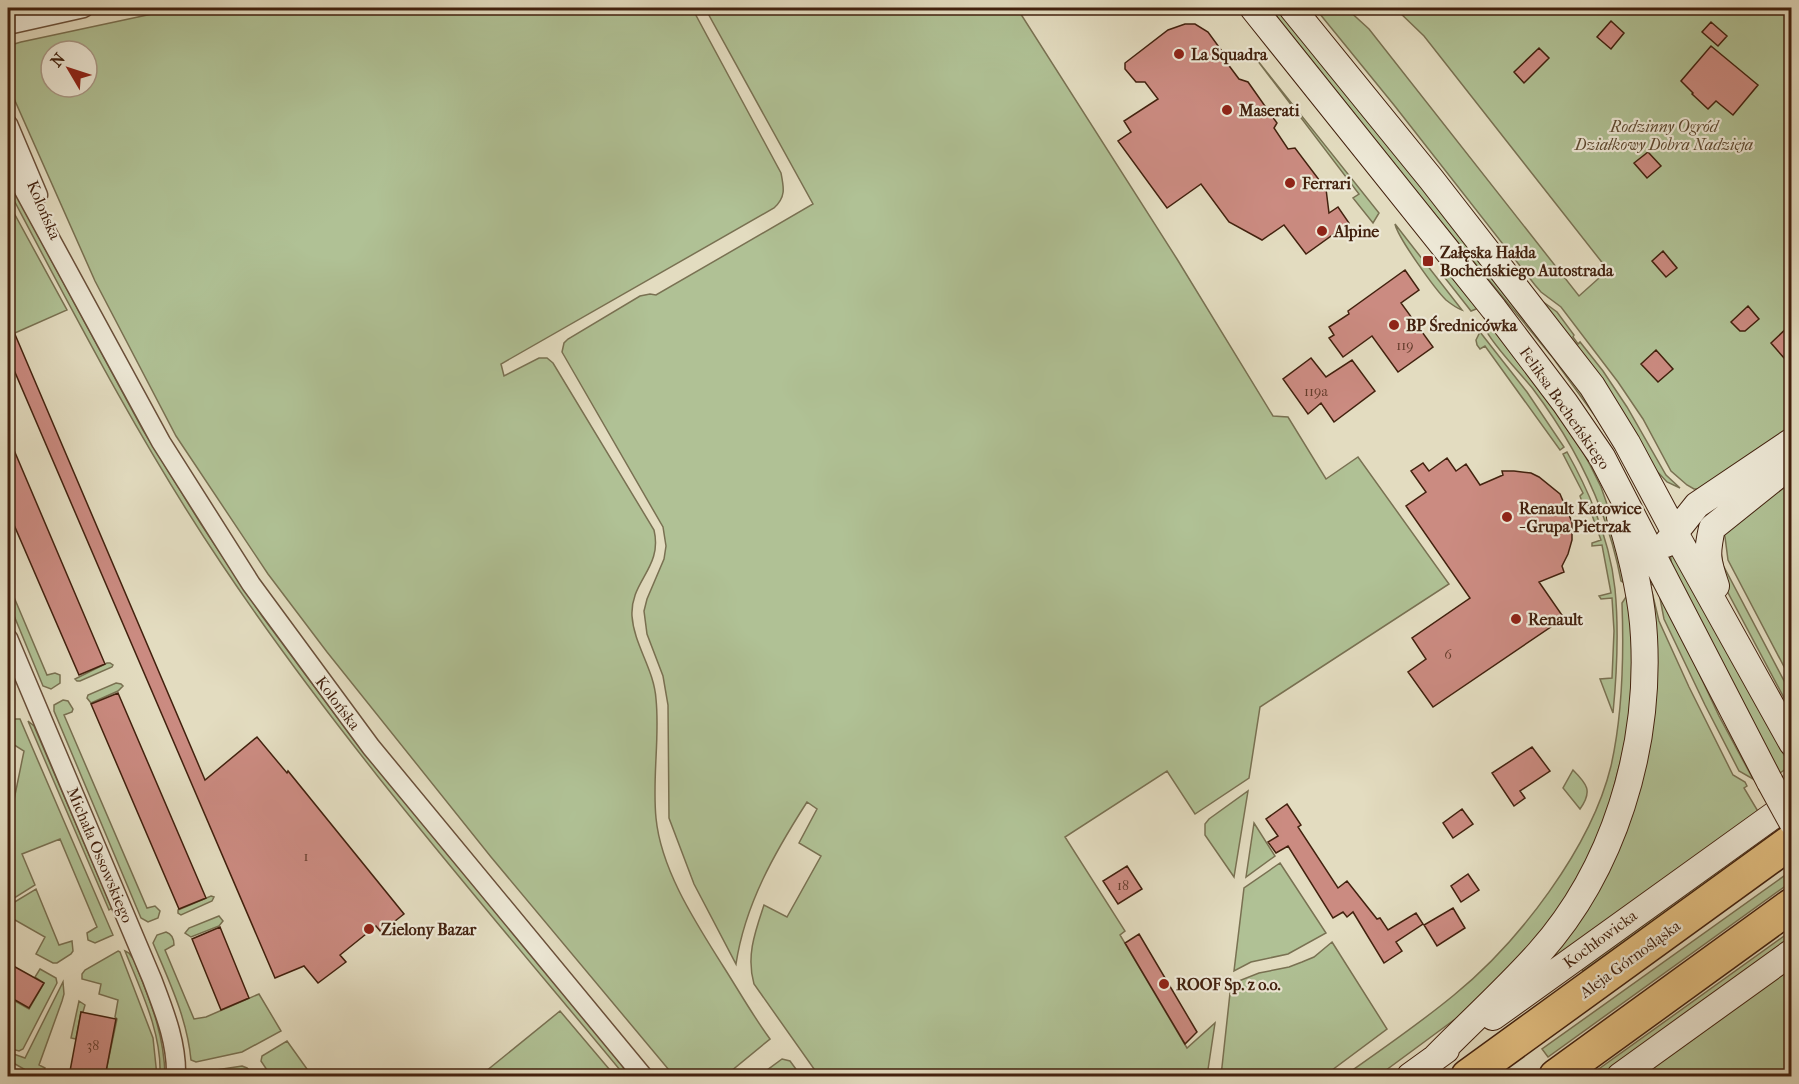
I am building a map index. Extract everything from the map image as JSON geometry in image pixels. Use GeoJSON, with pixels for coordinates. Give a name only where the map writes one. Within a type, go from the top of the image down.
{"type":"FeatureCollection","features":[{"type":"Feature","properties":{"kind":"highway","name":"Aleja Górnośląska"},"geometry":{"type":"LineString","coordinates":[[1468,1077],[1791,842]]}},
{"type":"Feature","properties":{"kind":"highway"},"geometry":{"type":"LineString","coordinates":[[1556,1077],[1791,905]]}},
{"type":"Feature","properties":{"kind":"main road","name":"Feliksa Bocheńskiego"},"geometry":{"type":"LineString","coordinates":[[1253,8],[1494,309],[1565,403],[1602,458],[1791,822]]}},
{"type":"Feature","properties":{"kind":"main road","name":"Feliksa Bocheńskiego"},"geometry":{"type":"LineString","coordinates":[[1292,8],[1431,179],[1592,386],[1651,485],[1791,743]]}},
{"type":"Feature","properties":{"kind":"main road"},"geometry":{"type":"LineString","coordinates":[[1663,573],[1662,556],[1666,543],[1696,506],[1791,441]]}},
{"type":"Feature","properties":{"kind":"main road"},"geometry":{"type":"LineString","coordinates":[[1433,1060],[1539,952],[1569,914],[1596,870],[1630,778],[1640,733],[1645,685],[1644,636],[1639,589],[1630,550],[1602,458]]}},
{"type":"Feature","properties":{"kind":"main road"},"geometry":{"type":"LineString","coordinates":[[1737,642],[1707,560],[1712,528],[1791,464]]}},
{"type":"Feature","properties":{"kind":"main road"},"geometry":{"type":"LineString","coordinates":[[1651,485],[1666,495],[1696,506]]}},
{"type":"Feature","properties":{"kind":"main road","name":"Kochłowicka"},"geometry":{"type":"LineString","coordinates":[[1410,1077],[1791,802]]}},
{"type":"Feature","properties":{"kind":"main road"},"geometry":{"type":"LineString","coordinates":[[1620,1077],[1791,952]]}},
{"type":"Feature","properties":{"kind":"street"},"geometry":{"type":"LineString","coordinates":[[8,25],[84,8]]}},
{"type":"Feature","properties":{"kind":"street","name":"Kolońska"},"geometry":{"type":"LineString","coordinates":[[8,124],[81,296]]}},
{"type":"Feature","properties":{"kind":"street","name":"Kolońska"},"geometry":{"type":"LineString","coordinates":[[8,161],[161,442],[251,584],[371,747],[643,1077]]}},
{"type":"Feature","properties":{"kind":"street","name":"Michała Ossowskiego"},"geometry":{"type":"LineString","coordinates":[[8,638],[152,979],[169,1026],[175,1051],[176,1077]]}},
{"type":"Feature","properties":{"kind":"green space"},"geometry":{"type":"Polygon","coordinates":[[[180,8],[692,8],[781,173],[783,188],[781,200],[774,208],[501,364],[504,376],[539,358],[547,358],[553,363],[654,530],[656,543],[654,555],[636,593],[632,616],[636,637],[652,677],[656,699],[655,803],[659,838],[672,876],[691,914],[770,1039],[725,1076],[674,1076],[491,857],[327,652],[268,574],[176,436],[95,281],[8,85],[8,49],[11,45],[180,8]]]}},
{"type":"Feature","properties":{"kind":"green space"},"geometry":{"type":"Polygon","coordinates":[[[705,8],[1017,8],[1177,259],[1273,416],[1288,417],[1326,479],[1358,457],[1449,584],[1260,707],[1249,778],[1195,814],[1167,771],[1065,837],[1125,931],[1120,935],[1187,1048],[1215,1023],[1207,1076],[819,1076],[754,984],[751,964],[755,934],[764,905],[787,917],[821,856],[799,843],[817,809],[807,802],[773,859],[746,920],[736,964],[694,884],[669,818],[668,705],[663,676],[647,634],[644,611],[664,559],[666,546],[663,527],[562,352],[564,343],[568,339],[640,296],[656,295],[813,204],[705,8]]]}},
{"type":"Feature","properties":{"kind":"green space"},"geometry":{"type":"Polygon","coordinates":[[[1265,8],[1280,8],[1366,113],[1597,412],[1650,512],[1614,446],[1553,358],[1265,8]]]}},
{"type":"Feature","properties":{"kind":"green space","name":"Rodzinny Ogród Działkowy Dobra Nadzieja"},"geometry":{"type":"Polygon","coordinates":[[[1315,8],[1346,8],[1369,29],[1579,296],[1608,270],[1424,36],[1395,8],[1791,8],[1791,428],[1702,489],[1694,489],[1687,485],[1671,471],[1643,419],[1561,307],[1535,285],[1315,8]]]}},
{"type":"Feature","properties":{"kind":"green space"},"geometry":{"type":"Polygon","coordinates":[[[1254,56],[1379,213],[1373,223],[1353,198],[1359,194],[1254,56]]]}},
{"type":"Feature","properties":{"kind":"green space"},"geometry":{"type":"Polygon","coordinates":[[[8,180],[143,430],[201,524],[262,616],[354,740],[632,1076],[625,1076],[468,888],[366,761],[267,630],[192,518],[136,426],[8,189],[8,180]]]}},
{"type":"Feature","properties":{"kind":"green space"},"geometry":{"type":"Polygon","coordinates":[[[8,202],[67,310],[8,336],[8,202]]]}},
{"type":"Feature","properties":{"kind":"green space"},"geometry":{"type":"Polygon","coordinates":[[[1395,224],[1462,310],[1446,300],[1434,285],[1410,251],[1395,224]]]}},
{"type":"Feature","properties":{"kind":"green space"},"geometry":{"type":"Polygon","coordinates":[[[1450,275],[1476,309],[1471,311],[1445,278],[1450,275]]]}},
{"type":"Feature","properties":{"kind":"green space"},"geometry":{"type":"Polygon","coordinates":[[[1531,293],[1557,312],[1578,344],[1580,342],[1603,371],[1627,407],[1666,475],[1680,488],[1667,482],[1653,467],[1531,293]]]}},
{"type":"Feature","properties":{"kind":"green space"},"geometry":{"type":"Polygon","coordinates":[[[1485,328],[1494,330],[1574,435],[1601,487],[1615,527],[1626,584],[1621,581],[1608,529],[1599,505],[1576,456],[1549,411],[1485,328]]]}},
{"type":"Feature","properties":{"kind":"green space"},"geometry":{"type":"Polygon","coordinates":[[[1480,332],[1527,392],[1564,447],[1560,450],[1485,346],[1480,349],[1477,345],[1476,340],[1480,332]]]}},
{"type":"Feature","properties":{"kind":"green space"},"geometry":{"type":"Polygon","coordinates":[[[1567,452],[1584,484],[1609,553],[1615,589],[1617,635],[1613,713],[1600,679],[1612,678],[1614,631],[1612,598],[1601,599],[1599,596],[1611,593],[1602,545],[1592,546],[1592,543],[1601,540],[1588,504],[1583,505],[1580,496],[1583,493],[1563,454],[1567,452]]]}},
{"type":"Feature","properties":{"kind":"green space"},"geometry":{"type":"Polygon","coordinates":[[[1791,479],[1791,680],[1728,560],[1723,532],[1791,479]]]}},
{"type":"Feature","properties":{"kind":"green space"},"geometry":{"type":"Polygon","coordinates":[[[1720,545],[1723,565],[1791,694],[1791,711],[1717,572],[1720,545]]]}},
{"type":"Feature","properties":{"kind":"green space"},"geometry":{"type":"Polygon","coordinates":[[[1675,550],[1790,766],[1780,773],[1677,580],[1670,554],[1675,550]]]}},
{"type":"Feature","properties":{"kind":"green space"},"geometry":{"type":"Polygon","coordinates":[[[1645,558],[1719,716],[1753,779],[1739,771],[1705,705],[1664,619],[1659,593],[1654,585],[1649,584],[1645,558]]]}},
{"type":"Feature","properties":{"kind":"green space"},"geometry":{"type":"Polygon","coordinates":[[[8,583],[47,675],[55,673],[60,675],[60,683],[51,689],[43,686],[8,601],[8,583]]]}},
{"type":"Feature","properties":{"kind":"green space"},"geometry":{"type":"Polygon","coordinates":[[[1650,591],[1659,621],[1689,687],[1733,775],[1745,782],[1747,786],[1744,788],[1759,813],[1539,972],[1613,850],[1650,591]]]}},
{"type":"Feature","properties":{"kind":"green space"},"geometry":{"type":"Polygon","coordinates":[[[1632,596],[1635,704],[1602,834],[1545,933],[1458,1017],[1378,1076],[1344,1076],[1400,1037],[1479,973],[1527,921],[1570,861],[1601,797],[1611,766],[1622,685],[1622,603],[1626,597],[1632,596]]]}},
{"type":"Feature","properties":{"kind":"green space"},"geometry":{"type":"Polygon","coordinates":[[[107,663],[113,665],[112,667],[80,681],[75,679],[107,663]]]}},
{"type":"Feature","properties":{"kind":"green space"},"geometry":{"type":"Polygon","coordinates":[[[116,683],[123,686],[118,691],[91,703],[87,698],[88,695],[116,683]]]}},
{"type":"Feature","properties":{"kind":"green space"},"geometry":{"type":"Polygon","coordinates":[[[63,700],[68,701],[73,709],[72,712],[64,715],[147,908],[155,906],[160,911],[158,918],[148,922],[141,918],[54,711],[54,705],[63,700]]]}},
{"type":"Feature","properties":{"kind":"green space"},"geometry":{"type":"Polygon","coordinates":[[[8,719],[20,719],[113,935],[95,943],[88,940],[87,933],[97,927],[60,839],[22,854],[35,885],[8,902],[8,829],[24,751],[8,741],[8,719]]]}},
{"type":"Feature","properties":{"kind":"green space"},"geometry":{"type":"Polygon","coordinates":[[[28,721],[34,726],[112,908],[109,910],[28,721]]]}},
{"type":"Feature","properties":{"kind":"green space"},"geometry":{"type":"Polygon","coordinates":[[[1573,770],[1587,788],[1584,803],[1580,809],[1563,788],[1573,770]]]}},
{"type":"Feature","properties":{"kind":"green space"},"geometry":{"type":"Polygon","coordinates":[[[1248,791],[1234,877],[1205,835],[1205,824],[1248,791]]]}},
{"type":"Feature","properties":{"kind":"green space"},"geometry":{"type":"Polygon","coordinates":[[[1254,823],[1275,856],[1246,877],[1254,823]]]}},
{"type":"Feature","properties":{"kind":"green space"},"geometry":{"type":"Polygon","coordinates":[[[1769,830],[1773,835],[1583,971],[1580,966],[1769,830]]]}},
{"type":"Feature","properties":{"kind":"green space"},"geometry":{"type":"Polygon","coordinates":[[[1280,863],[1326,933],[1288,954],[1251,962],[1234,971],[1244,888],[1280,863]]]}},
{"type":"Feature","properties":{"kind":"green space"},"geometry":{"type":"Polygon","coordinates":[[[1791,871],[1791,882],[1548,1057],[1542,1049],[1791,871]]]}},
{"type":"Feature","properties":{"kind":"green space"},"geometry":{"type":"Polygon","coordinates":[[[36,889],[59,945],[72,941],[71,954],[57,963],[36,954],[45,937],[8,916],[8,906],[36,889]]]}},
{"type":"Feature","properties":{"kind":"green space"},"geometry":{"type":"Polygon","coordinates":[[[211,896],[214,897],[212,901],[181,915],[178,913],[178,910],[211,896]]]}},
{"type":"Feature","properties":{"kind":"green space"},"geometry":{"type":"Polygon","coordinates":[[[219,916],[223,921],[219,926],[191,937],[185,933],[189,928],[219,916]]]}},
{"type":"Feature","properties":{"kind":"green space"},"geometry":{"type":"Polygon","coordinates":[[[1791,931],[1791,939],[1600,1076],[1589,1076],[1791,931]]]}},
{"type":"Feature","properties":{"kind":"green space"},"geometry":{"type":"Polygon","coordinates":[[[166,932],[174,940],[174,945],[165,950],[194,1019],[206,1017],[259,994],[281,1031],[242,1052],[196,1062],[191,1060],[186,1029],[153,943],[157,935],[166,932]]]}},
{"type":"Feature","properties":{"kind":"green space"},"geometry":{"type":"Polygon","coordinates":[[[1332,942],[1387,1029],[1324,1076],[1221,1076],[1231,984],[1259,973],[1302,962],[1314,957],[1332,942]]]}},
{"type":"Feature","properties":{"kind":"green space"},"geometry":{"type":"Polygon","coordinates":[[[118,951],[153,1038],[157,1076],[105,1076],[117,1019],[115,1017],[118,1000],[99,994],[101,984],[82,979],[82,974],[118,951]]]}},
{"type":"Feature","properties":{"kind":"green space"},"geometry":{"type":"Polygon","coordinates":[[[125,951],[134,960],[155,1017],[162,1045],[165,1076],[160,1076],[158,1044],[154,1028],[125,951]]]}},
{"type":"Feature","properties":{"kind":"green space"},"geometry":{"type":"Polygon","coordinates":[[[1791,963],[1791,1076],[1637,1076],[1791,963]]]}},
{"type":"Feature","properties":{"kind":"green space"},"geometry":{"type":"Polygon","coordinates":[[[40,969],[56,978],[57,983],[23,1049],[19,1051],[8,1048],[8,997],[29,1009],[44,983],[35,977],[40,969]]]}},
{"type":"Feature","properties":{"kind":"green space"},"geometry":{"type":"Polygon","coordinates":[[[63,982],[62,1001],[39,1065],[45,1068],[43,1076],[20,1076],[24,1069],[8,1060],[8,1052],[25,1058],[63,982]]]}},
{"type":"Feature","properties":{"kind":"green space"},"geometry":{"type":"Polygon","coordinates":[[[79,1001],[85,1005],[81,1012],[76,1039],[71,1038],[79,1001]]]}},
{"type":"Feature","properties":{"kind":"green space"},"geometry":{"type":"Polygon","coordinates":[[[560,1011],[615,1076],[480,1076],[560,1011]]]}},
{"type":"Feature","properties":{"kind":"green space"},"geometry":{"type":"Polygon","coordinates":[[[287,1041],[312,1076],[271,1076],[261,1061],[262,1056],[287,1041]]]}},
{"type":"Feature","properties":{"kind":"green space"},"geometry":{"type":"Polygon","coordinates":[[[782,1059],[790,1061],[801,1076],[759,1076],[782,1059]]]}},
{"type":"Feature","properties":{"kind":"green space"},"geometry":{"type":"Polygon","coordinates":[[[242,1066],[255,1076],[195,1076],[203,1072],[242,1066]]]}},
{"type":"Feature","properties":{"kind":"building"},"geometry":{"type":"Polygon","coordinates":[[[1611,21],[1624,33],[1611,49],[1597,37],[1611,21]]]}},
{"type":"Feature","properties":{"kind":"building"},"geometry":{"type":"Polygon","coordinates":[[[1711,22],[1727,36],[1718,46],[1702,32],[1711,22]]]}},
{"type":"Feature","properties":{"kind":"building"},"geometry":{"type":"Polygon","coordinates":[[[1185,24],[1195,24],[1208,32],[1239,79],[1248,82],[1277,123],[1274,128],[1288,149],[1295,148],[1326,189],[1329,213],[1338,207],[1349,223],[1306,254],[1284,225],[1262,240],[1229,222],[1201,184],[1167,208],[1118,141],[1131,132],[1124,121],[1158,99],[1145,82],[1136,82],[1125,69],[1125,63],[1168,30],[1185,24]]]}},
{"type":"Feature","properties":{"kind":"building"},"geometry":{"type":"Polygon","coordinates":[[[1711,46],[1758,85],[1733,115],[1716,101],[1708,109],[1681,81],[1711,46]]]}},
{"type":"Feature","properties":{"kind":"building"},"geometry":{"type":"Polygon","coordinates":[[[1539,48],[1549,58],[1524,83],[1514,72],[1539,48]]]}},
{"type":"Feature","properties":{"kind":"building"},"geometry":{"type":"Polygon","coordinates":[[[1648,152],[1661,166],[1647,178],[1634,163],[1648,152]]]}},
{"type":"Feature","properties":{"kind":"building"},"geometry":{"type":"Polygon","coordinates":[[[1663,251],[1677,268],[1666,277],[1652,261],[1663,251]]]}},
{"type":"Feature","properties":{"kind":"building"},"geometry":{"type":"Polygon","coordinates":[[[1405,270],[1419,290],[1401,303],[1433,347],[1398,372],[1372,336],[1343,357],[1329,338],[1334,335],[1329,327],[1405,270]]]}},
{"type":"Feature","properties":{"kind":"building"},"geometry":{"type":"Polygon","coordinates":[[[1748,306],[1759,319],[1745,331],[1740,331],[1731,322],[1748,306]]]}},
{"type":"Feature","properties":{"kind":"building"},"geometry":{"type":"Polygon","coordinates":[[[8,318],[205,780],[257,737],[287,773],[288,771],[404,914],[381,932],[376,926],[340,955],[346,962],[318,983],[304,966],[275,978],[8,356],[8,318]]]}},
{"type":"Feature","properties":{"kind":"building"},"geometry":{"type":"Polygon","coordinates":[[[1791,324],[1791,366],[1771,343],[1791,324]]]}},
{"type":"Feature","properties":{"kind":"building"},"geometry":{"type":"Polygon","coordinates":[[[1656,350],[1673,369],[1658,382],[1641,364],[1656,350]]]}},
{"type":"Feature","properties":{"kind":"building"},"geometry":{"type":"Polygon","coordinates":[[[1311,358],[1326,377],[1352,360],[1375,391],[1334,422],[1321,403],[1308,414],[1283,379],[1311,358]]]}},
{"type":"Feature","properties":{"kind":"building"},"geometry":{"type":"Polygon","coordinates":[[[8,436],[105,664],[79,675],[8,511],[8,436]]]}},
{"type":"Feature","properties":{"kind":"building"},"geometry":{"type":"Polygon","coordinates":[[[1447,458],[1456,471],[1466,464],[1480,485],[1503,475],[1502,471],[1531,473],[1539,477],[1560,494],[1572,522],[1572,540],[1562,566],[1564,572],[1539,582],[1564,618],[1433,707],[1408,672],[1426,659],[1412,638],[1470,598],[1406,506],[1426,492],[1411,471],[1423,463],[1429,471],[1447,458]]]}},
{"type":"Feature","properties":{"kind":"building"},"geometry":{"type":"Polygon","coordinates":[[[118,693],[206,898],[179,909],[91,704],[118,693]]]}},
{"type":"Feature","properties":{"kind":"building"},"geometry":{"type":"Polygon","coordinates":[[[1532,747],[1550,771],[1520,791],[1525,798],[1514,806],[1492,773],[1532,747]]]}},
{"type":"Feature","properties":{"kind":"building"},"geometry":{"type":"Polygon","coordinates":[[[1287,804],[1301,825],[1298,827],[1338,888],[1347,881],[1388,930],[1416,913],[1423,924],[1396,942],[1402,951],[1384,963],[1353,912],[1347,917],[1343,912],[1333,918],[1288,846],[1276,853],[1268,842],[1278,836],[1266,819],[1287,804]]]}},
{"type":"Feature","properties":{"kind":"building"},"geometry":{"type":"Polygon","coordinates":[[[1462,809],[1473,824],[1453,838],[1443,823],[1462,809]]]}},
{"type":"Feature","properties":{"kind":"building"},"geometry":{"type":"Polygon","coordinates":[[[1127,866],[1142,889],[1118,904],[1103,881],[1127,866]]]}},
{"type":"Feature","properties":{"kind":"building"},"geometry":{"type":"Polygon","coordinates":[[[1468,874],[1479,890],[1461,902],[1451,886],[1468,874]]]}},
{"type":"Feature","properties":{"kind":"building"},"geometry":{"type":"Polygon","coordinates":[[[1453,908],[1465,928],[1437,946],[1424,925],[1453,908]]]}},
{"type":"Feature","properties":{"kind":"building"},"geometry":{"type":"Polygon","coordinates":[[[220,927],[249,998],[221,1010],[192,939],[220,927]]]}},
{"type":"Feature","properties":{"kind":"building"},"geometry":{"type":"Polygon","coordinates":[[[1139,934],[1197,1032],[1185,1044],[1125,943],[1139,934]]]}},
{"type":"Feature","properties":{"kind":"building"},"geometry":{"type":"Polygon","coordinates":[[[8,963],[44,983],[29,1008],[8,996],[8,963]]]}},
{"type":"Feature","properties":{"kind":"building"},"geometry":{"type":"Polygon","coordinates":[[[81,1012],[116,1019],[105,1077],[70,1071],[81,1012]]]}},
{"type":"Feature","properties":{"kind":"place","name":"La Squadra"},"geometry":{"type":"Point","coordinates":[1179,54]}},
{"type":"Feature","properties":{"kind":"place","name":"Maserati"},"geometry":{"type":"Point","coordinates":[1227,110]}},
{"type":"Feature","properties":{"kind":"place","name":"Ferrari"},"geometry":{"type":"Point","coordinates":[1290,183]}},
{"type":"Feature","properties":{"kind":"place","name":"Alpine"},"geometry":{"type":"Point","coordinates":[1322,231]}},
{"type":"Feature","properties":{"kind":"place","name":"Załęska Hałda Bocheńskiego Autostrada"},"geometry":{"type":"Point","coordinates":[1428,261]}},
{"type":"Feature","properties":{"kind":"place","name":"BP Średnicówka"},"geometry":{"type":"Point","coordinates":[1394,325]}},
{"type":"Feature","properties":{"kind":"place","name":"Renault Katowice - Grupa Pietrzak"},"geometry":{"type":"Point","coordinates":[1507,517]}},
{"type":"Feature","properties":{"kind":"place","name":"Renault"},"geometry":{"type":"Point","coordinates":[1516,619]}},
{"type":"Feature","properties":{"kind":"place","name":"Zielony Bazar"},"geometry":{"type":"Point","coordinates":[369,929]}},
{"type":"Feature","properties":{"kind":"place","name":"ROOF Sp. z o.o."},"geometry":{"type":"Point","coordinates":[1164,984]}}]}
